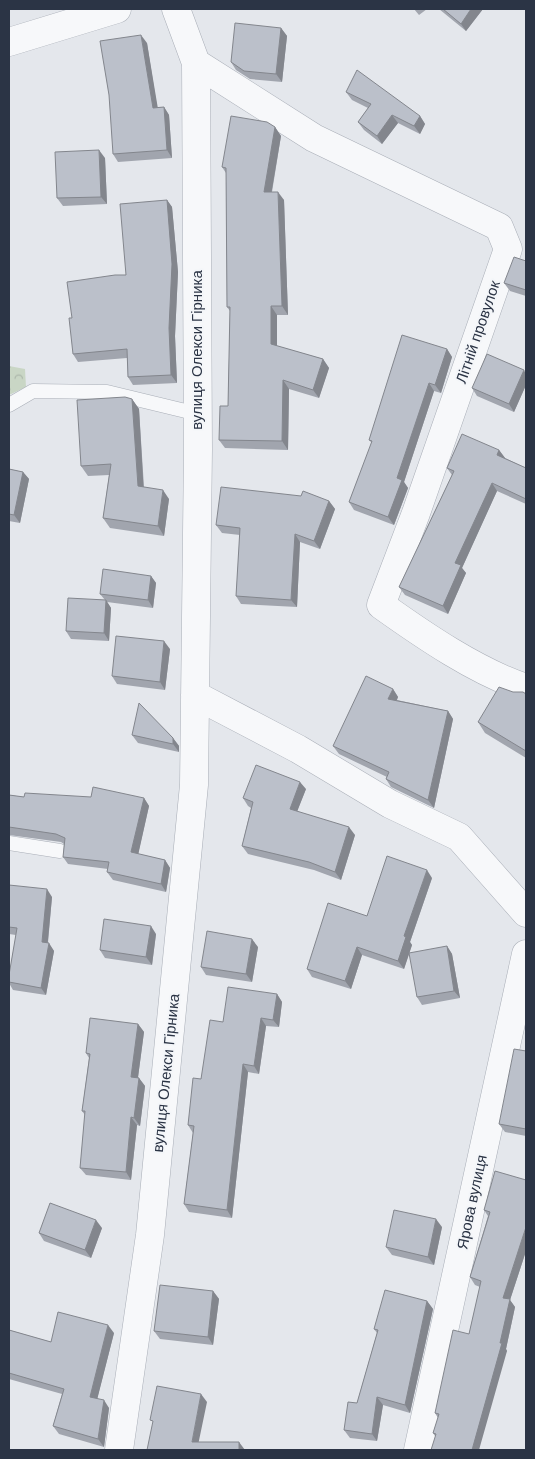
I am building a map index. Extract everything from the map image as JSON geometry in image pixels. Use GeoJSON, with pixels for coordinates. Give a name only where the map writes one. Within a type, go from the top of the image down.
{"type":"FeatureCollection","features":[{"type":"Feature","properties":{"kind":"street"},"geometry":{"type":"LineString","coordinates":[[9,42],[116,9]]}},
{"type":"Feature","properties":{"kind":"street","name":"вулиця Олекси Гірника"},"geometry":{"type":"LineString","coordinates":[[119,1450],[151,1226],[194,785],[198,414],[196,63],[176,9]]}},
{"type":"Feature","properties":{"kind":"street","name":"Літній провулок"},"geometry":{"type":"LineString","coordinates":[[196,63],[314,138],[499,227],[508,249],[416,513],[381,605],[422,635],[510,682],[526,688]]}},
{"type":"Feature","properties":{"kind":"street"},"geometry":{"type":"LineString","coordinates":[[195,695],[298,749],[390,804],[459,837],[526,913]]}},
{"type":"Feature","properties":{"kind":"street","name":"Ярова вулиця"},"geometry":{"type":"LineString","coordinates":[[418,1450],[526,954]]}},
{"type":"Feature","properties":{"kind":"lane"},"geometry":{"type":"LineString","coordinates":[[9,405],[32,391],[107,392],[198,414]]}},
{"type":"Feature","properties":{"kind":"lane"},"geometry":{"type":"LineString","coordinates":[[9,843],[60,851]]}},
{"type":"Feature","properties":{"kind":"green space"},"geometry":{"type":"Polygon","coordinates":[[[9,366],[25,369],[26,387],[9,395],[9,366]]]}},
{"type":"Feature","properties":{"kind":"building"},"geometry":{"type":"Polygon","coordinates":[[[443,9],[471,9],[461,24],[443,9]]]}},
{"type":"Feature","properties":{"kind":"building"},"geometry":{"type":"Polygon","coordinates":[[[235,23],[281,28],[276,74],[244,71],[231,62],[235,23]]]}},
{"type":"Feature","properties":{"kind":"building"},"geometry":{"type":"Polygon","coordinates":[[[141,35],[153,108],[164,107],[167,150],[113,154],[109,95],[100,41],[141,35]]]}},
{"type":"Feature","properties":{"kind":"building"},"geometry":{"type":"Polygon","coordinates":[[[357,70],[420,116],[414,126],[392,115],[377,136],[358,122],[371,104],[346,92],[357,70]]]}},
{"type":"Feature","properties":{"kind":"building"},"geometry":{"type":"Polygon","coordinates":[[[231,116],[267,122],[275,127],[264,192],[278,192],[282,306],[271,306],[271,344],[323,359],[313,390],[283,380],[282,441],[219,440],[220,406],[228,406],[230,307],[227,307],[226,168],[222,167],[231,116]]]}},
{"type":"Feature","properties":{"kind":"building"},"geometry":{"type":"Polygon","coordinates":[[[99,150],[101,197],[57,198],[55,152],[99,150]]]}},
{"type":"Feature","properties":{"kind":"building"},"geometry":{"type":"Polygon","coordinates":[[[167,200],[172,264],[169,328],[171,375],[128,377],[127,349],[73,354],[69,318],[72,318],[67,282],[126,275],[120,204],[167,200]]]}},
{"type":"Feature","properties":{"kind":"building"},"geometry":{"type":"Polygon","coordinates":[[[514,257],[526,261],[526,290],[504,283],[514,257]]]}},
{"type":"Feature","properties":{"kind":"building"},"geometry":{"type":"Polygon","coordinates":[[[402,335],[447,349],[435,385],[429,383],[397,478],[402,480],[388,517],[349,502],[372,441],[369,440],[402,335]]]}},
{"type":"Feature","properties":{"kind":"building"},"geometry":{"type":"Polygon","coordinates":[[[487,354],[524,370],[509,404],[472,388],[487,354]]]}},
{"type":"Feature","properties":{"kind":"building"},"geometry":{"type":"Polygon","coordinates":[[[125,397],[132,399],[138,486],[163,490],[158,526],[103,518],[111,464],[81,466],[77,400],[125,397]]]}},
{"type":"Feature","properties":{"kind":"building"},"geometry":{"type":"Polygon","coordinates":[[[462,434],[499,450],[497,455],[526,468],[526,499],[492,483],[455,563],[461,565],[443,606],[399,587],[454,471],[447,468],[462,434]]]}},
{"type":"Feature","properties":{"kind":"building"},"geometry":{"type":"Polygon","coordinates":[[[9,469],[23,472],[14,515],[9,514],[9,469]]]}},
{"type":"Feature","properties":{"kind":"building"},"geometry":{"type":"Polygon","coordinates":[[[221,487],[301,496],[303,491],[329,501],[314,541],[295,534],[291,600],[236,596],[240,528],[216,525],[221,487]]]}},
{"type":"Feature","properties":{"kind":"building"},"geometry":{"type":"Polygon","coordinates":[[[103,569],[151,576],[148,600],[100,594],[103,569]]]}},
{"type":"Feature","properties":{"kind":"building"},"geometry":{"type":"Polygon","coordinates":[[[68,598],[106,600],[104,633],[66,631],[68,598]]]}},
{"type":"Feature","properties":{"kind":"building"},"geometry":{"type":"Polygon","coordinates":[[[116,636],[164,641],[160,682],[112,676],[116,636]]]}},
{"type":"Feature","properties":{"kind":"building"},"geometry":{"type":"Polygon","coordinates":[[[366,676],[393,689],[388,699],[448,711],[428,800],[386,779],[389,772],[333,746],[366,676]]]}},
{"type":"Feature","properties":{"kind":"building"},"geometry":{"type":"Polygon","coordinates":[[[499,687],[526,694],[526,751],[478,722],[499,687]]]}},
{"type":"Feature","properties":{"kind":"building"},"geometry":{"type":"Polygon","coordinates":[[[139,703],[173,738],[173,744],[132,735],[139,703]]]}},
{"type":"Feature","properties":{"kind":"building"},"geometry":{"type":"Polygon","coordinates":[[[256,765],[300,782],[290,809],[349,827],[335,872],[309,862],[242,846],[253,802],[243,798],[256,765]]]}},
{"type":"Feature","properties":{"kind":"building"},"geometry":{"type":"Polygon","coordinates":[[[93,787],[144,798],[131,852],[165,860],[161,884],[107,872],[109,862],[63,857],[65,838],[56,834],[9,827],[9,795],[24,797],[25,793],[91,797],[93,787]]]}},
{"type":"Feature","properties":{"kind":"building"},"geometry":{"type":"Polygon","coordinates":[[[387,856],[427,870],[404,936],[406,937],[398,961],[357,947],[345,981],[307,969],[328,903],[367,916],[387,856]]]}},
{"type":"Feature","properties":{"kind":"building"},"geometry":{"type":"Polygon","coordinates":[[[9,885],[47,889],[42,942],[49,943],[41,988],[9,982],[17,928],[9,927],[9,885]]]}},
{"type":"Feature","properties":{"kind":"building"},"geometry":{"type":"Polygon","coordinates":[[[104,919],[151,926],[146,957],[100,950],[104,919]]]}},
{"type":"Feature","properties":{"kind":"building"},"geometry":{"type":"Polygon","coordinates":[[[207,931],[252,939],[246,974],[201,967],[207,931]]]}},
{"type":"Feature","properties":{"kind":"building"},"geometry":{"type":"Polygon","coordinates":[[[447,946],[454,991],[417,997],[409,953],[447,946]]]}},
{"type":"Feature","properties":{"kind":"building"},"geometry":{"type":"Polygon","coordinates":[[[228,987],[277,994],[273,1020],[261,1018],[254,1066],[243,1064],[227,1210],[184,1204],[194,1126],[188,1125],[193,1078],[201,1079],[210,1020],[223,1022],[228,987]]]}},
{"type":"Feature","properties":{"kind":"building"},"geometry":{"type":"Polygon","coordinates":[[[90,1018],[138,1024],[131,1077],[139,1078],[134,1118],[131,1117],[126,1172],[80,1168],[85,1111],[82,1111],[90,1054],[86,1053],[90,1018]]]}},
{"type":"Feature","properties":{"kind":"building"},"geometry":{"type":"Polygon","coordinates":[[[514,1049],[526,1051],[526,1129],[499,1124],[514,1049]]]}},
{"type":"Feature","properties":{"kind":"building"},"geometry":{"type":"Polygon","coordinates":[[[495,1171],[526,1180],[526,1227],[503,1298],[510,1299],[500,1343],[502,1343],[472,1450],[431,1450],[436,1434],[433,1433],[439,1414],[435,1413],[453,1330],[469,1334],[481,1281],[470,1277],[490,1212],[484,1210],[495,1171]]]}},
{"type":"Feature","properties":{"kind":"building"},"geometry":{"type":"Polygon","coordinates":[[[50,1203],[96,1220],[85,1250],[39,1233],[50,1203]]]}},
{"type":"Feature","properties":{"kind":"building"},"geometry":{"type":"Polygon","coordinates":[[[394,1210],[436,1219],[428,1257],[386,1247],[394,1210]]]}},
{"type":"Feature","properties":{"kind":"building"},"geometry":{"type":"Polygon","coordinates":[[[160,1285],[213,1291],[208,1337],[154,1331],[160,1285]]]}},
{"type":"Feature","properties":{"kind":"building"},"geometry":{"type":"Polygon","coordinates":[[[385,1290],[427,1301],[405,1405],[377,1397],[372,1434],[344,1430],[348,1402],[357,1403],[378,1330],[374,1329],[385,1290]]]}},
{"type":"Feature","properties":{"kind":"building"},"geometry":{"type":"Polygon","coordinates":[[[58,1312],[108,1325],[90,1397],[104,1400],[98,1439],[53,1426],[64,1389],[9,1373],[9,1330],[51,1342],[58,1312]]]}},
{"type":"Feature","properties":{"kind":"building"},"geometry":{"type":"Polygon","coordinates":[[[157,1386],[201,1394],[192,1442],[239,1442],[239,1450],[147,1450],[153,1421],[150,1420],[157,1386]]]}}]}
